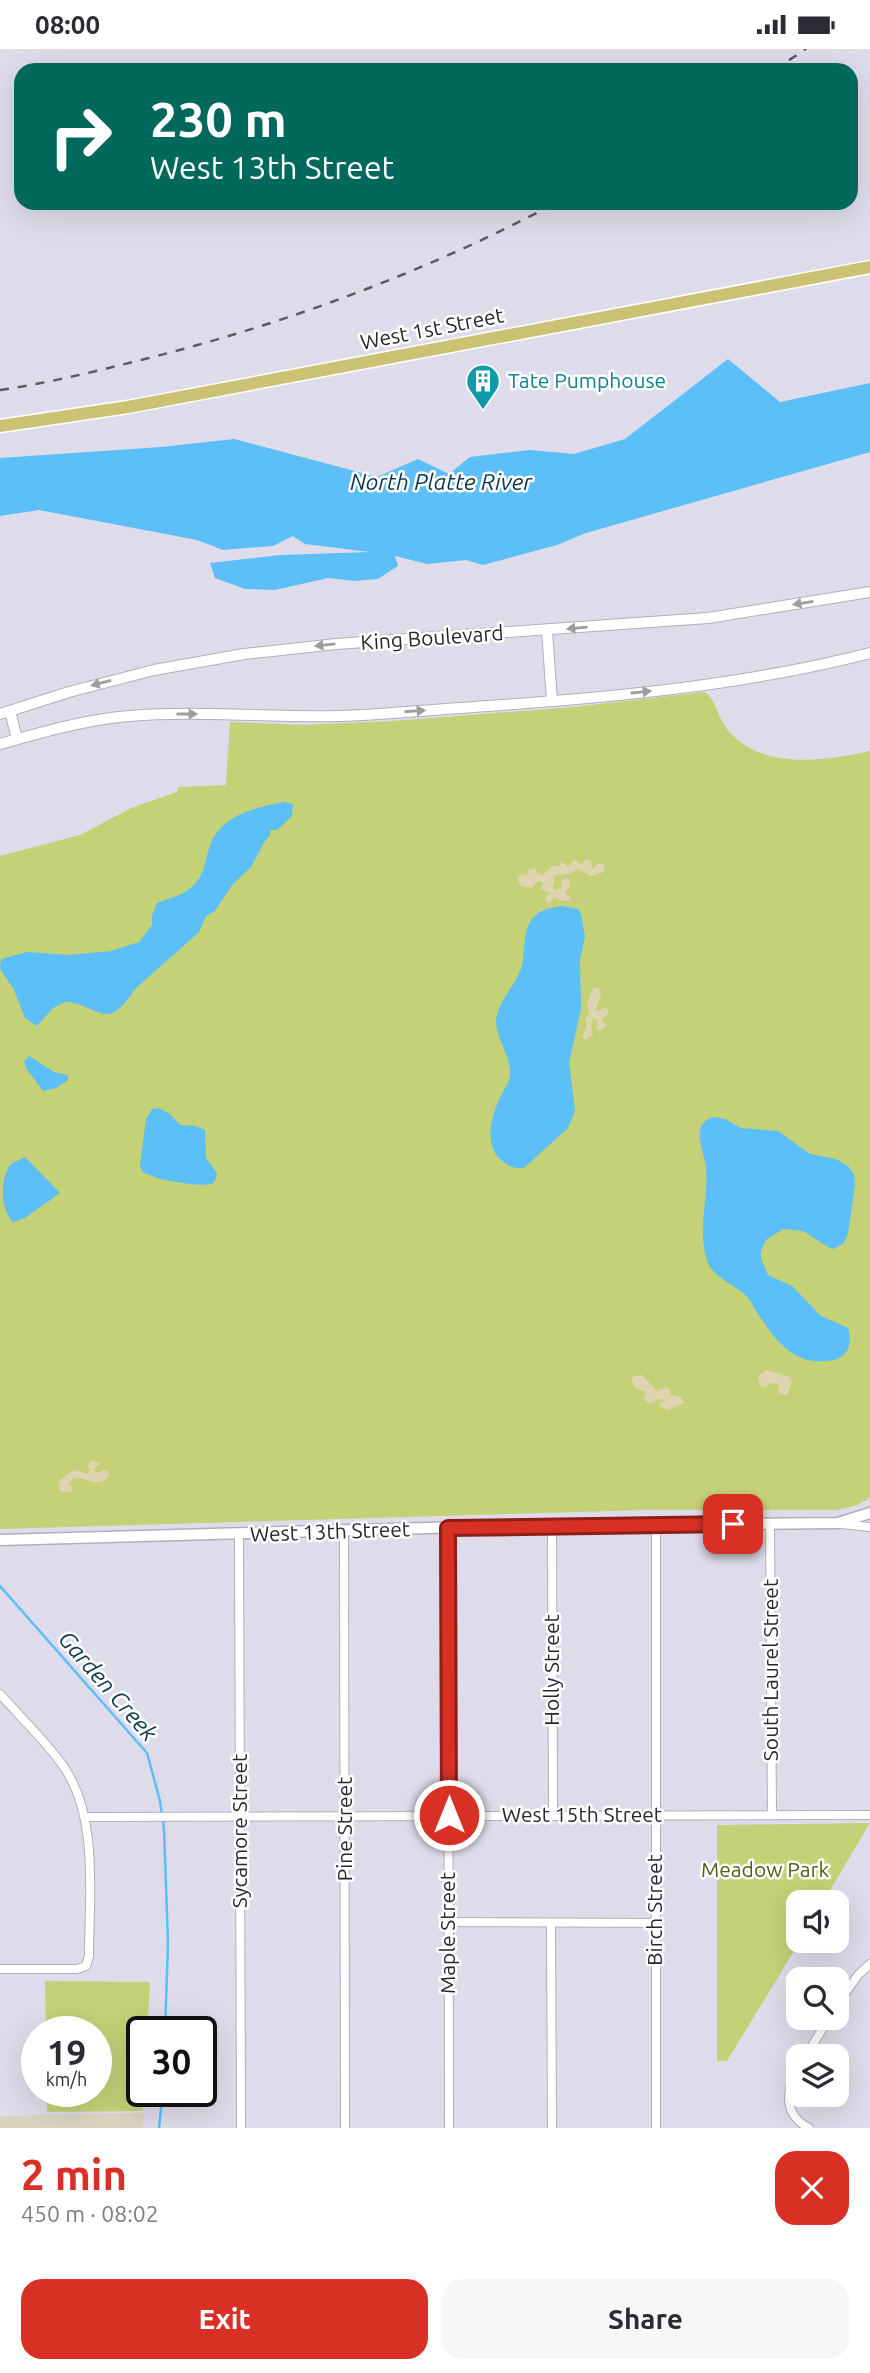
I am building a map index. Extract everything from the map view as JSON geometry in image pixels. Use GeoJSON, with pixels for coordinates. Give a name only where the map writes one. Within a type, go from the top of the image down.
{"type":"FeatureCollection","features":[{"type":"Feature","properties":{"kind":"main road","name":"West 1st Street"},"geometry":{"type":"LineString","coordinates":[[0,426],[128,407],[870,267]]}},
{"type":"Feature","properties":{"kind":"main road"},"geometry":{"type":"LineString","coordinates":[[838,1523],[870,1513]]}},
{"type":"Feature","properties":{"kind":"main road","name":"West 13th Street"},"geometry":{"type":"LineString","coordinates":[[0,1540],[552,1525],[838,1523]]}},
{"type":"Feature","properties":{"kind":"street","name":"King Boulevard"},"geometry":{"type":"LineString","coordinates":[[5,712],[154,670],[244,654],[337,644],[708,618],[870,592]]}},
{"type":"Feature","properties":{"kind":"street"},"geometry":{"type":"LineString","coordinates":[[547,631],[552,701]]}},
{"type":"Feature","properties":{"kind":"street"},"geometry":{"type":"LineString","coordinates":[[0,744],[52,728],[128,716],[180,713],[339,716],[552,701],[718,684],[811,668],[870,653]]}},
{"type":"Feature","properties":{"kind":"street"},"geometry":{"type":"LineString","coordinates":[[5,712],[17,739]]}},
{"type":"Feature","properties":{"kind":"street","name":"West 13th Street"},"geometry":{"type":"LineString","coordinates":[[838,1523],[870,1527]]}},
{"type":"Feature","properties":{"kind":"street","name":"South Laurel Street"},"geometry":{"type":"LineString","coordinates":[[770,1524],[772,1815]]}},
{"type":"Feature","properties":{"kind":"street","name":"Holly Street"},"geometry":{"type":"LineString","coordinates":[[552,1525],[553,1815]]}},
{"type":"Feature","properties":{"kind":"street","name":"Birch Street"},"geometry":{"type":"LineString","coordinates":[[656,1525],[656,2128]]}},
{"type":"Feature","properties":{"kind":"street","name":"Maple Street"},"geometry":{"type":"LineString","coordinates":[[448,1528],[449,2128]]}},
{"type":"Feature","properties":{"kind":"street","name":"Pine Street"},"geometry":{"type":"LineString","coordinates":[[344,1531],[345,2128]]}},
{"type":"Feature","properties":{"kind":"street","name":"Sycamore Street"},"geometry":{"type":"LineString","coordinates":[[239,1534],[241,2128]]}},
{"type":"Feature","properties":{"kind":"street"},"geometry":{"type":"LineString","coordinates":[[0,1695],[63,1765],[78,1797],[85,1817],[88,1845],[89,1929],[89,1956],[86,1966],[77,1969],[0,1969]]}},
{"type":"Feature","properties":{"kind":"street","name":"West 15th Street"},"geometry":{"type":"LineString","coordinates":[[85,1817],[870,1815]]}},
{"type":"Feature","properties":{"kind":"street"},"geometry":{"type":"LineString","coordinates":[[448,1922],[654,1923]]}},
{"type":"Feature","properties":{"kind":"street"},"geometry":{"type":"LineString","coordinates":[[551,1923],[552,2128]]}},
{"type":"Feature","properties":{"kind":"street"},"geometry":{"type":"LineString","coordinates":[[849,1988],[870,1964]]}},
{"type":"Feature","properties":{"kind":"street"},"geometry":{"type":"LineString","coordinates":[[791,2107],[799,2122],[809,2128]]}},
{"type":"Feature","properties":{"kind":"shaded area"},"geometry":{"type":"Polygon","coordinates":[[[144,2113],[143,2128],[0,2128],[0,2116],[144,2113]]]}},
{"type":"Feature","properties":{"kind":"green space"},"geometry":{"type":"Polygon","coordinates":[[[705,692],[727,729],[757,752],[775,757],[814,760],[870,751],[870,1498],[838,1510],[646,1510],[0,1529],[0,856],[80,835],[131,808],[177,792],[178,787],[226,785],[230,722],[303,725],[392,721],[573,707],[705,692]]]}},
{"type":"Feature","properties":{"kind":"green space","name":"Meadow Park"},"geometry":{"type":"Polygon","coordinates":[[[870,1823],[830,1890],[786,1890],[786,1953],[793,1953],[727,2061],[717,2061],[717,1825],[870,1823]]]}},
{"type":"Feature","properties":{"kind":"green space"},"geometry":{"type":"Polygon","coordinates":[[[45,1981],[150,1982],[148,2016],[126,2016],[126,2107],[143,2107],[143,2111],[47,2112],[47,2107],[112,2107],[112,2016],[46,2016],[45,1981]]]}},
{"type":"Feature","properties":{"kind":"sand"},"geometry":{"type":"Polygon","coordinates":[[[585,859],[591,861],[592,869],[599,863],[604,864],[604,872],[591,876],[578,869],[571,874],[554,875],[552,886],[555,890],[562,888],[561,880],[569,879],[570,885],[565,894],[571,897],[570,901],[554,897],[550,903],[546,902],[545,899],[550,893],[540,889],[543,882],[537,882],[532,888],[521,886],[518,882],[518,876],[527,876],[528,870],[535,868],[543,875],[552,866],[559,866],[562,861],[568,867],[575,860],[582,865],[585,859]]]}},
{"type":"Feature","properties":{"kind":"sand"},"geometry":{"type":"Polygon","coordinates":[[[594,988],[599,988],[601,995],[595,1010],[606,1007],[609,1013],[601,1020],[606,1025],[602,1030],[597,1030],[597,1019],[593,1019],[593,1035],[585,1040],[582,1036],[587,1026],[585,1019],[589,1014],[587,1003],[594,988]]]}},
{"type":"Feature","properties":{"kind":"sand"},"geometry":{"type":"Polygon","coordinates":[[[767,1370],[790,1377],[792,1382],[787,1395],[780,1394],[778,1384],[770,1383],[764,1388],[760,1386],[758,1376],[767,1370]]]}},
{"type":"Feature","properties":{"kind":"sand"},"geometry":{"type":"Polygon","coordinates":[[[642,1375],[657,1391],[668,1387],[671,1395],[681,1397],[684,1403],[669,1410],[659,1406],[661,1402],[667,1401],[663,1399],[646,1402],[646,1392],[636,1388],[631,1381],[634,1376],[642,1375]]]}},
{"type":"Feature","properties":{"kind":"sand"},"geometry":{"type":"Polygon","coordinates":[[[92,1461],[100,1463],[94,1469],[96,1473],[108,1471],[109,1476],[105,1480],[97,1482],[74,1478],[69,1483],[72,1492],[61,1491],[58,1485],[61,1479],[74,1470],[88,1474],[90,1470],[87,1466],[92,1461]]]}},
{"type":"Feature","properties":{"kind":"water","name":"North Platte River"},"geometry":{"type":"Polygon","coordinates":[[[728,359],[780,402],[870,383],[870,452],[483,565],[466,560],[427,564],[395,556],[398,566],[378,579],[354,581],[328,578],[275,590],[245,589],[215,578],[210,563],[280,555],[369,552],[305,544],[293,536],[273,546],[223,550],[197,540],[39,510],[0,516],[0,458],[234,439],[377,477],[418,459],[449,474],[470,457],[530,450],[574,454],[625,439],[728,359]]]}},
{"type":"Feature","properties":{"kind":"water"},"geometry":{"type":"Polygon","coordinates":[[[284,802],[293,804],[292,816],[277,830],[270,830],[270,835],[251,867],[232,885],[215,911],[206,916],[199,932],[135,989],[116,1011],[102,1013],[65,1002],[53,1008],[37,1026],[25,1018],[13,988],[0,969],[1,959],[27,952],[68,955],[111,951],[139,942],[152,925],[157,903],[185,892],[198,880],[211,843],[223,825],[252,810],[284,802]]]}},
{"type":"Feature","properties":{"kind":"water"},"geometry":{"type":"Polygon","coordinates":[[[562,906],[578,909],[585,937],[580,960],[581,1009],[569,1063],[575,1111],[568,1128],[524,1168],[517,1168],[500,1159],[492,1145],[491,1127],[495,1109],[510,1074],[497,1029],[497,1015],[521,969],[528,926],[542,911],[562,906]]]}},
{"type":"Feature","properties":{"kind":"water"},"geometry":{"type":"Polygon","coordinates":[[[29,1056],[54,1072],[68,1075],[68,1080],[56,1088],[43,1091],[26,1068],[24,1061],[29,1056]]]}},
{"type":"Feature","properties":{"kind":"water"},"geometry":{"type":"Polygon","coordinates":[[[159,1108],[170,1114],[180,1125],[205,1130],[206,1158],[217,1173],[212,1184],[176,1182],[142,1171],[140,1165],[146,1119],[152,1109],[159,1108]]]}},
{"type":"Feature","properties":{"kind":"water"},"geometry":{"type":"Polygon","coordinates":[[[714,1117],[725,1119],[741,1128],[778,1131],[810,1154],[836,1159],[848,1166],[854,1174],[848,1234],[843,1244],[833,1249],[803,1231],[783,1229],[766,1240],[761,1251],[761,1259],[768,1275],[792,1286],[821,1316],[848,1328],[848,1348],[838,1358],[815,1361],[788,1350],[768,1328],[748,1298],[719,1276],[708,1263],[703,1239],[706,1167],[700,1131],[706,1120],[714,1117]]]}},
{"type":"Feature","properties":{"kind":"water"},"geometry":{"type":"Polygon","coordinates":[[[25,1157],[60,1193],[25,1218],[13,1222],[4,1202],[4,1178],[10,1165],[25,1157]]]}},
{"type":"Feature","properties":{"kind":"waterway","name":"Garden Creek"},"geometry":{"type":"LineString","coordinates":[[0,1586],[147,1753],[160,1801],[164,1829],[168,1943],[166,2016]]}},
{"type":"Feature","properties":{"kind":"waterway","name":"Garden Creek"},"geometry":{"type":"LineString","coordinates":[[159,2128],[161,2107]]}},
{"type":"Feature","properties":{"kind":"railway"},"geometry":{"type":"LineString","coordinates":[[785,63],[806,49]]}},
{"type":"Feature","properties":{"kind":"railway"},"geometry":{"type":"LineString","coordinates":[[0,390],[145,359],[303,312],[406,273],[542,210]]}},
{"type":"Feature","properties":{"kind":"place","name":"Tate Pumphouse"},"geometry":{"type":"Point","coordinates":[483,411]}},
{"type":"Feature","properties":{"kind":"route"},"geometry":{"type":"LineString","coordinates":[[449,1815],[448,1528],[733,1524]]}}]}
